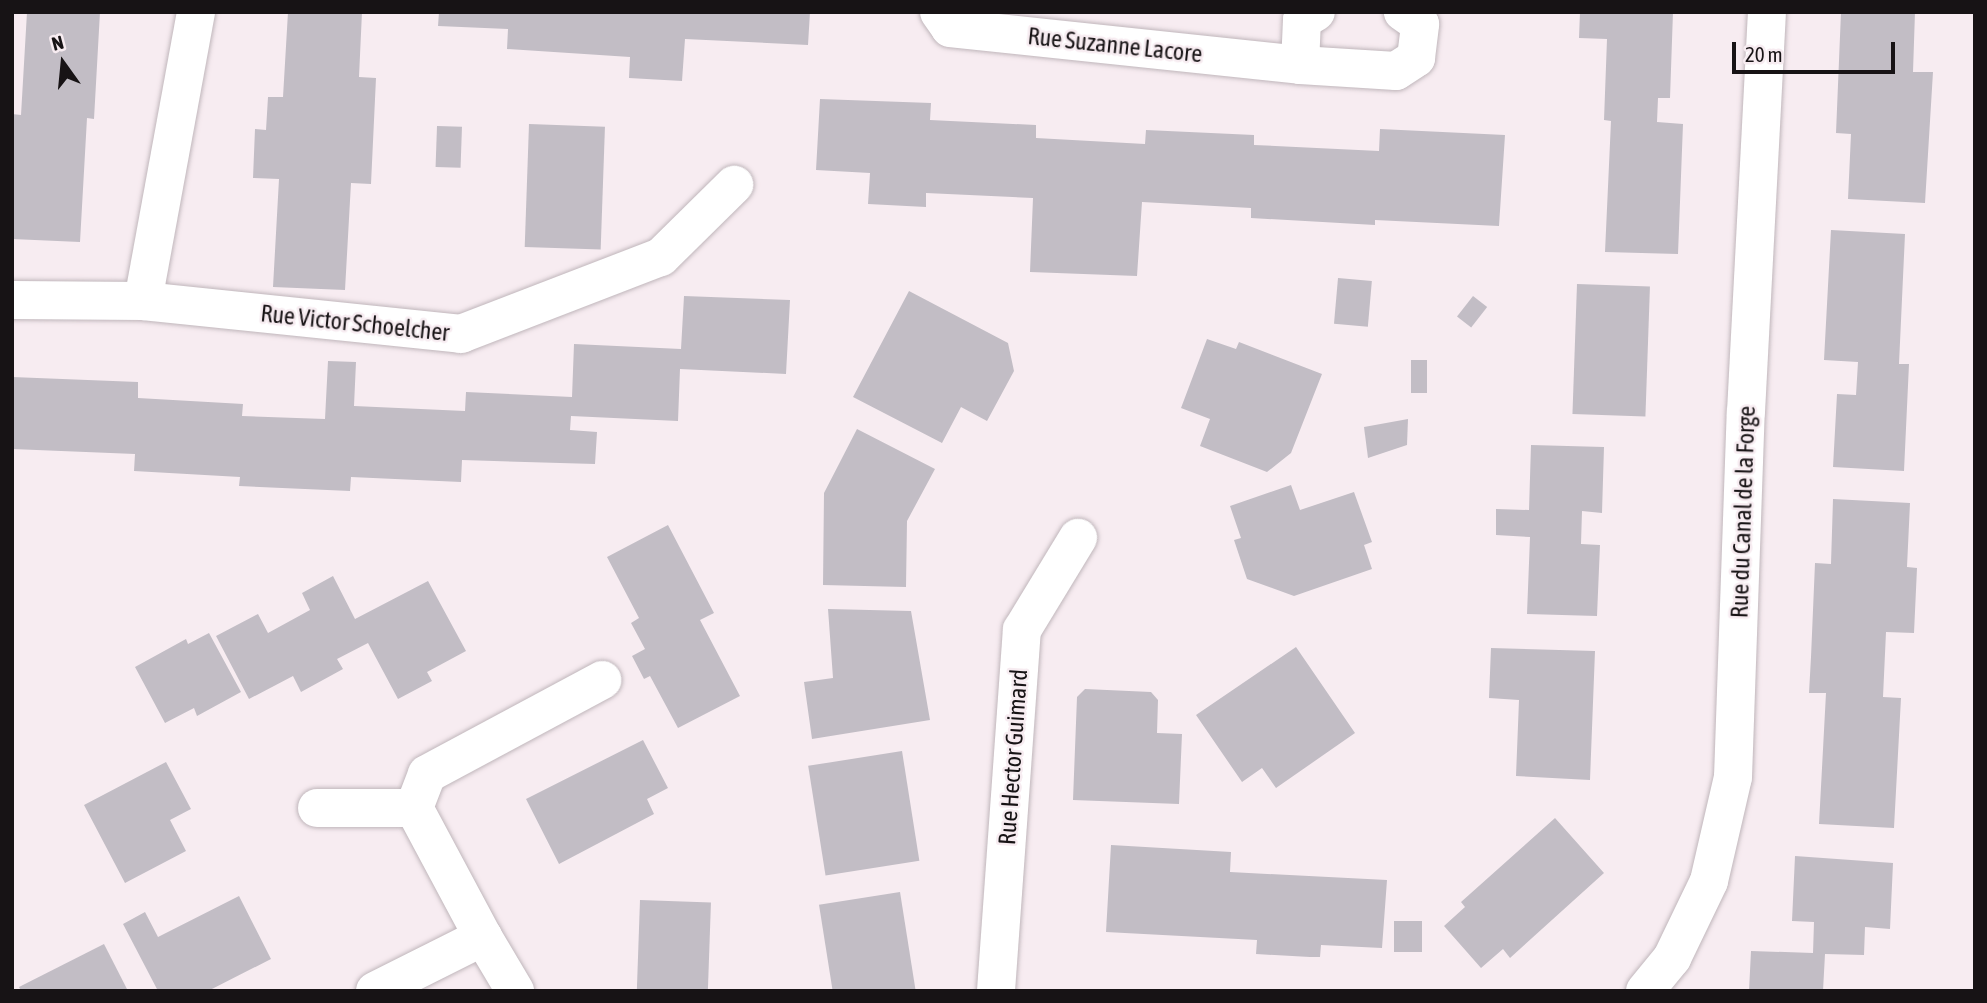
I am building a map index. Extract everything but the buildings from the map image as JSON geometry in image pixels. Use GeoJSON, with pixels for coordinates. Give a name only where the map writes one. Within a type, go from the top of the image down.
{"type":"FeatureCollection","features":[{"type":"Feature","properties":{"kind":"street"},"geometry":{"type":"LineString","coordinates":[[143,302],[195,12]]}},
{"type":"Feature","properties":{"kind":"street","name":"Rue Suzanne Lacore"},"geometry":{"type":"LineString","coordinates":[[939,12],[950,28],[1300,65],[1396,71],[1416,58],[1420,24],[1403,12]]}},
{"type":"Feature","properties":{"kind":"street"},"geometry":{"type":"LineString","coordinates":[[1300,65],[1303,20],[1316,12]]}},
{"type":"Feature","properties":{"kind":"street","name":"Rue du Canal de la Forge"},"geometry":{"type":"LineString","coordinates":[[1646,991],[1672,958],[1709,881],[1733,777],[1746,412],[1767,12]]}},
{"type":"Feature","properties":{"kind":"street","name":"Rue Victor Schoelcher"},"geometry":{"type":"LineString","coordinates":[[13,300],[143,302],[461,334],[661,257],[734,185]]}},
{"type":"Feature","properties":{"kind":"street","name":"Rue Hector Guimard"},"geometry":{"type":"LineString","coordinates":[[996,991],[1022,629],[1078,538]]}},
{"type":"Feature","properties":{"kind":"street"},"geometry":{"type":"LineString","coordinates":[[515,991],[414,808],[427,774],[603,680]]}},
{"type":"Feature","properties":{"kind":"street"},"geometry":{"type":"LineString","coordinates":[[317,808],[414,808]]}},
{"type":"Feature","properties":{"kind":"street"},"geometry":{"type":"LineString","coordinates":[[375,991],[483,937]]}}]}
